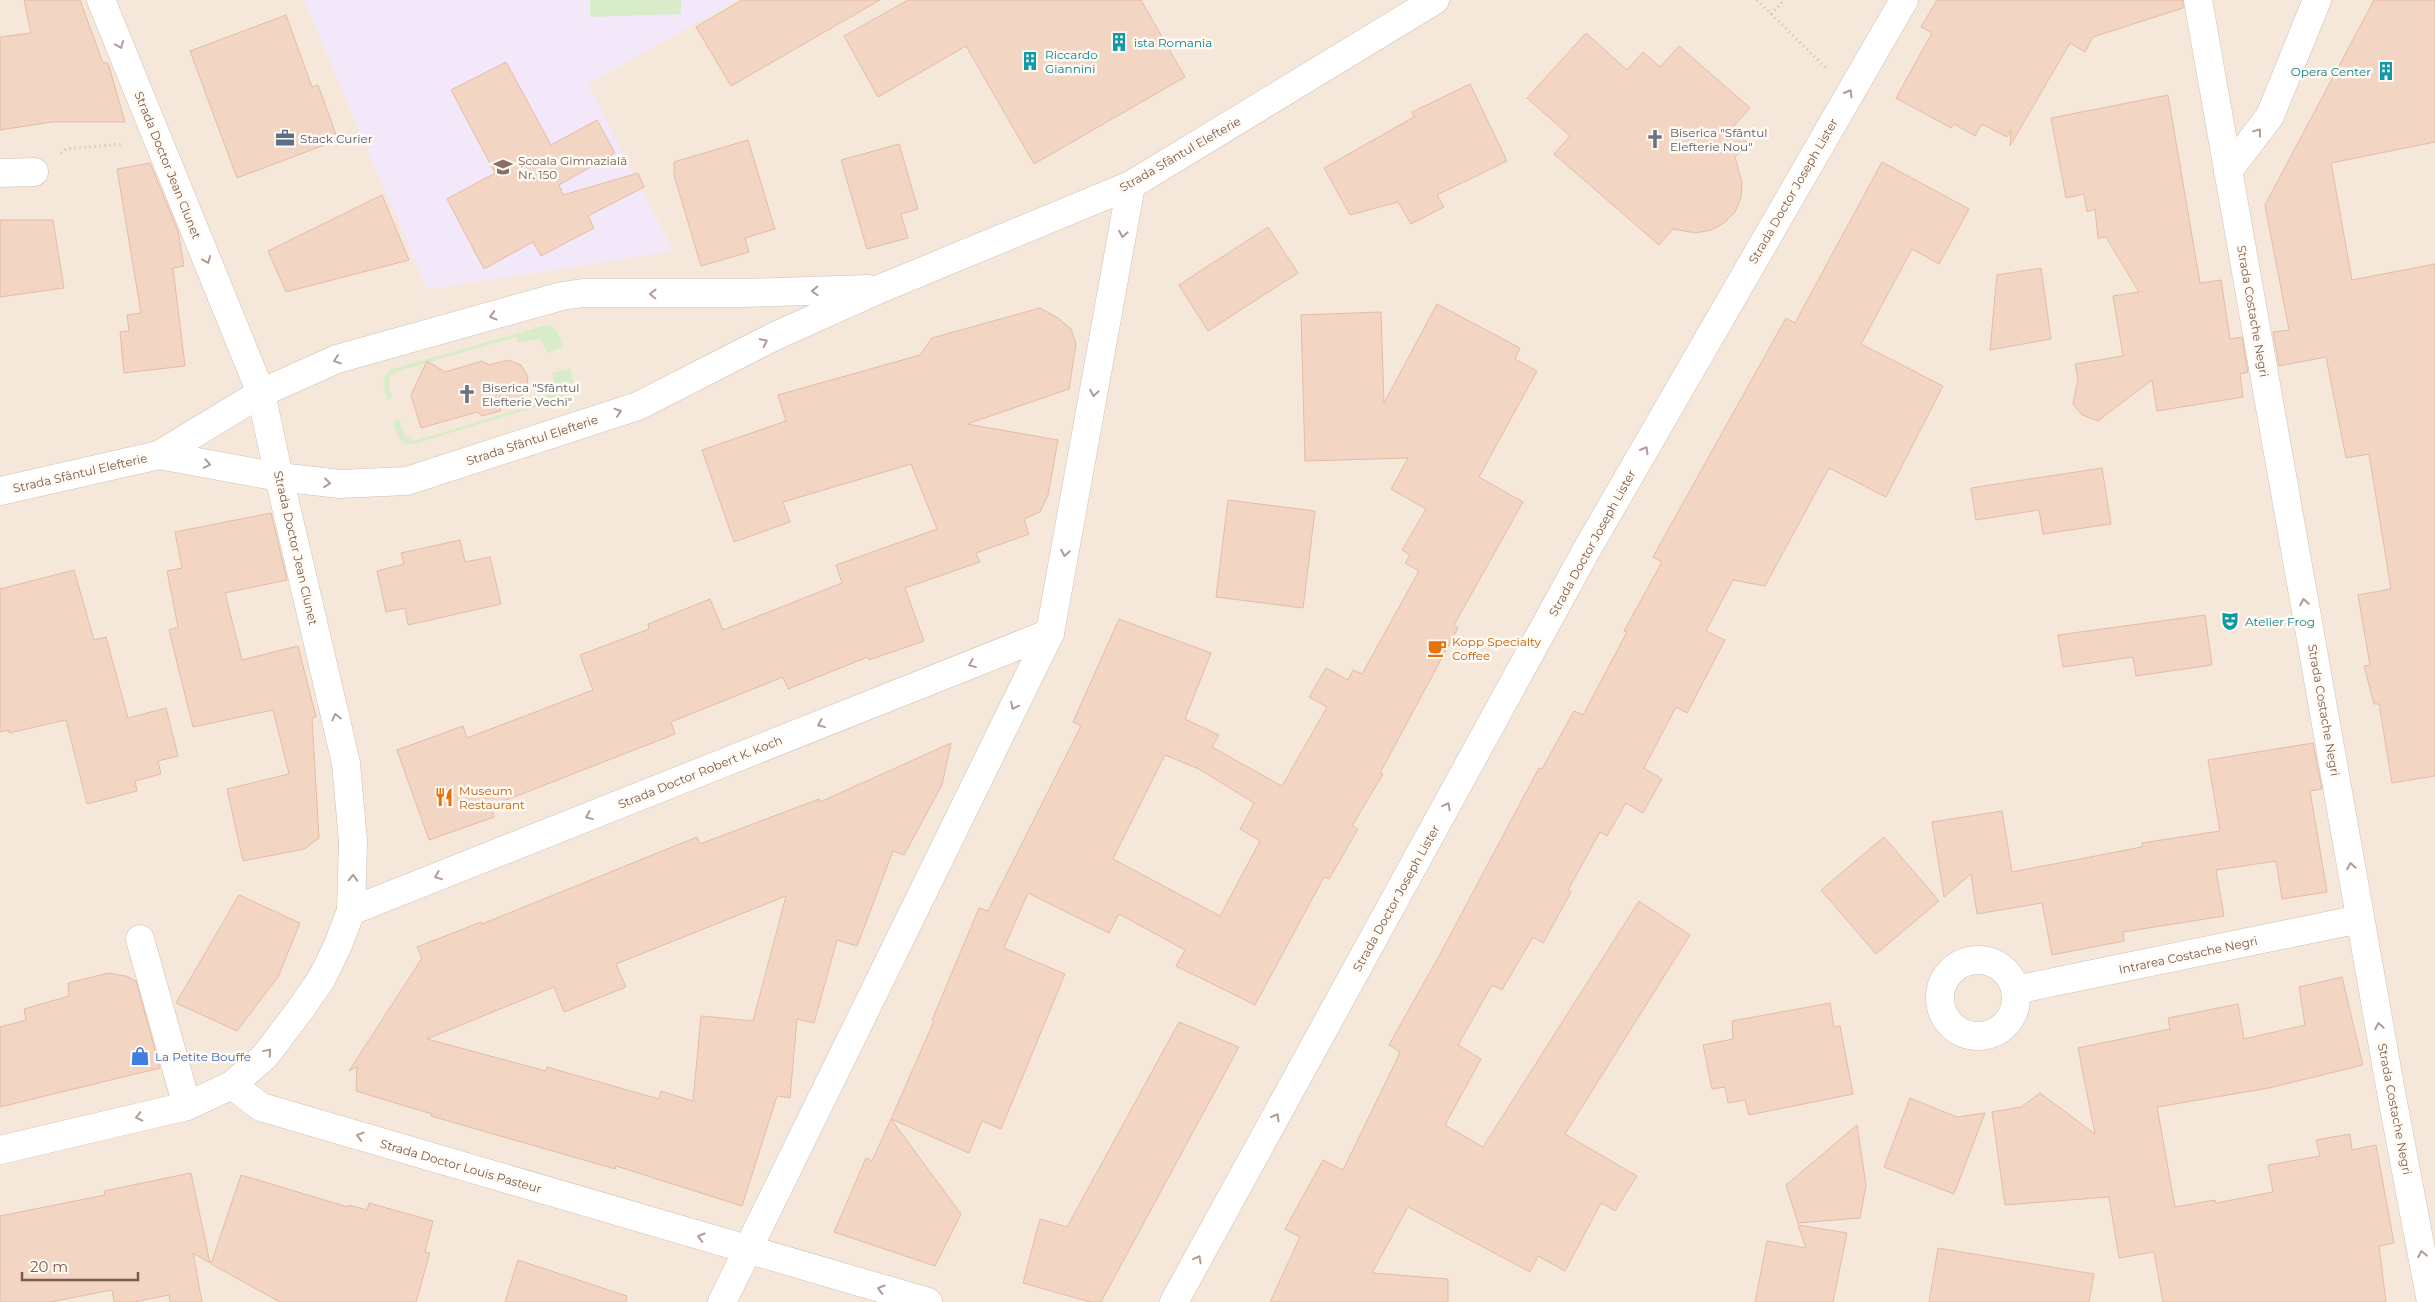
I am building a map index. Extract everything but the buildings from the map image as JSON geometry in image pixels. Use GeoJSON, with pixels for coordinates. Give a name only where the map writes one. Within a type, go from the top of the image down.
{"type":"FeatureCollection","features":[{"type":"Feature","properties":{"kind":"street","name":"Strada Doctor Jean Clunet"},"geometry":{"type":"LineString","coordinates":[[101,0],[261,393],[278,477],[346,762],[352,841],[351,911],[338,945],[322,978],[265,1056],[232,1085]]}},
{"type":"Feature","properties":{"kind":"street","name":"Strada Sfântul Elefterie"},"geometry":{"type":"LineString","coordinates":[[159,455],[278,477],[340,484],[407,481],[638,406],[773,337],[882,288],[1131,186],[1435,0]]}},
{"type":"Feature","properties":{"kind":"street","name":"Strada Doctor Joseph Lister"},"geometry":{"type":"LineString","coordinates":[[1174,1302],[1586,552],[1904,0]]}},
{"type":"Feature","properties":{"kind":"street","name":"Strada Costache Negri"},"geometry":{"type":"LineString","coordinates":[[2198,0],[2360,919],[2431,1302]]}},
{"type":"Feature","properties":{"kind":"street"},"geometry":{"type":"LineString","coordinates":[[2228,171],[2270,116],[2316,0]]}},
{"type":"Feature","properties":{"kind":"street"},"geometry":{"type":"LineString","coordinates":[[0,173],[34,172]]}},
{"type":"Feature","properties":{"kind":"street"},"geometry":{"type":"LineString","coordinates":[[722,1302],[1050,633],[1131,186]]}},
{"type":"Feature","properties":{"kind":"street","name":"Strada Sfântul Elefterie"},"geometry":{"type":"LineString","coordinates":[[0,491],[159,455],[261,393],[337,359],[562,296],[583,293],[744,293],[882,288]]}},
{"type":"Feature","properties":{"kind":"street","name":"Strada Doctor Robert K. Koch"},"geometry":{"type":"LineString","coordinates":[[351,911],[1050,633]]}},
{"type":"Feature","properties":{"kind":"street","name":"Intrarea Costache Negri"},"geometry":{"type":"LineString","coordinates":[[2015,990],[2360,919]]}},
{"type":"Feature","properties":{"kind":"street"},"geometry":{"type":"LineString","coordinates":[[140,939],[187,1106]]}},
{"type":"Feature","properties":{"kind":"street"},"geometry":{"type":"LineString","coordinates":[[0,1150],[187,1106],[232,1085]]}},
{"type":"Feature","properties":{"kind":"street","name":"Strada Doctor Louis Pasteur"},"geometry":{"type":"LineString","coordinates":[[232,1085],[261,1107],[928,1302]]}},
{"type":"Feature","properties":{"kind":"path"},"geometry":{"type":"LineString","coordinates":[[1758,0],[1850,92]]}},
{"type":"Feature","properties":{"kind":"path"},"geometry":{"type":"LineString","coordinates":[[1772,14],[1784,0]]}},
{"type":"Feature","properties":{"kind":"path"},"geometry":{"type":"LineString","coordinates":[[34,172],[66,149],[159,141]]}},
{"type":"Feature","properties":{"kind":"shaded area"},"geometry":{"type":"Polygon","coordinates":[[[0,0],[2435,0],[2435,1302],[0,1302],[0,0]]]}},
{"type":"Feature","properties":{"kind":"shaded area","name":"Școala Gimnazială Nr. 150"},"geometry":{"type":"Polygon","coordinates":[[[304,0],[737,0],[588,84],[673,251],[427,290],[304,0]]]}},
{"type":"Feature","properties":{"kind":"green space"},"geometry":{"type":"Polygon","coordinates":[[[590,0],[681,0],[681,14],[590,17],[590,0]]]}},
{"type":"Feature","properties":{"kind":"green space"},"geometry":{"type":"Polygon","coordinates":[[[551,325],[557,331],[563,347],[547,353],[539,339],[518,343],[516,337],[399,371],[390,376],[389,386],[392,398],[387,400],[383,386],[384,377],[392,369],[551,325]]]}},
{"type":"Feature","properties":{"kind":"green space"},"geometry":{"type":"Polygon","coordinates":[[[570,368],[574,384],[569,395],[565,398],[415,444],[405,444],[399,439],[393,421],[399,419],[404,435],[414,441],[535,404],[534,398],[552,391],[555,386],[552,373],[570,368]]]}},
{"type":"Feature","properties":{"kind":"place","name":"ista Romania"},"geometry":{"type":"Point","coordinates":[1119,42]}},
{"type":"Feature","properties":{"kind":"place","name":"Riccardo Giannini"},"geometry":{"type":"Point","coordinates":[1030,61]}},
{"type":"Feature","properties":{"kind":"place","name":"Opera Center"},"geometry":{"type":"Point","coordinates":[2386,71]}},
{"type":"Feature","properties":{"kind":"place","name":"Stack Curier"},"geometry":{"type":"Point","coordinates":[285,138]}},
{"type":"Feature","properties":{"kind":"place","name":"Biserica \"Sfântul Elefterie Nou\""},"geometry":{"type":"Point","coordinates":[1655,139]}},
{"type":"Feature","properties":{"kind":"place","name":"Școala Gimnazială Nr. 150"},"geometry":{"type":"Point","coordinates":[503,167]}},
{"type":"Feature","properties":{"kind":"place","name":"Biserica \"Sfântul Elefterie Vechi\""},"geometry":{"type":"Point","coordinates":[467,394]}},
{"type":"Feature","properties":{"kind":"place","name":"Atelier Frog"},"geometry":{"type":"Point","coordinates":[2230,621]}},
{"type":"Feature","properties":{"kind":"place","name":"Kopp Specialty Coffee"},"geometry":{"type":"Point","coordinates":[1437,648]}},
{"type":"Feature","properties":{"kind":"place","name":"Museum Restaurant"},"geometry":{"type":"Point","coordinates":[444,797]}},
{"type":"Feature","properties":{"kind":"place","name":"La Petite Bouffe"},"geometry":{"type":"Point","coordinates":[140,1056]}}]}
